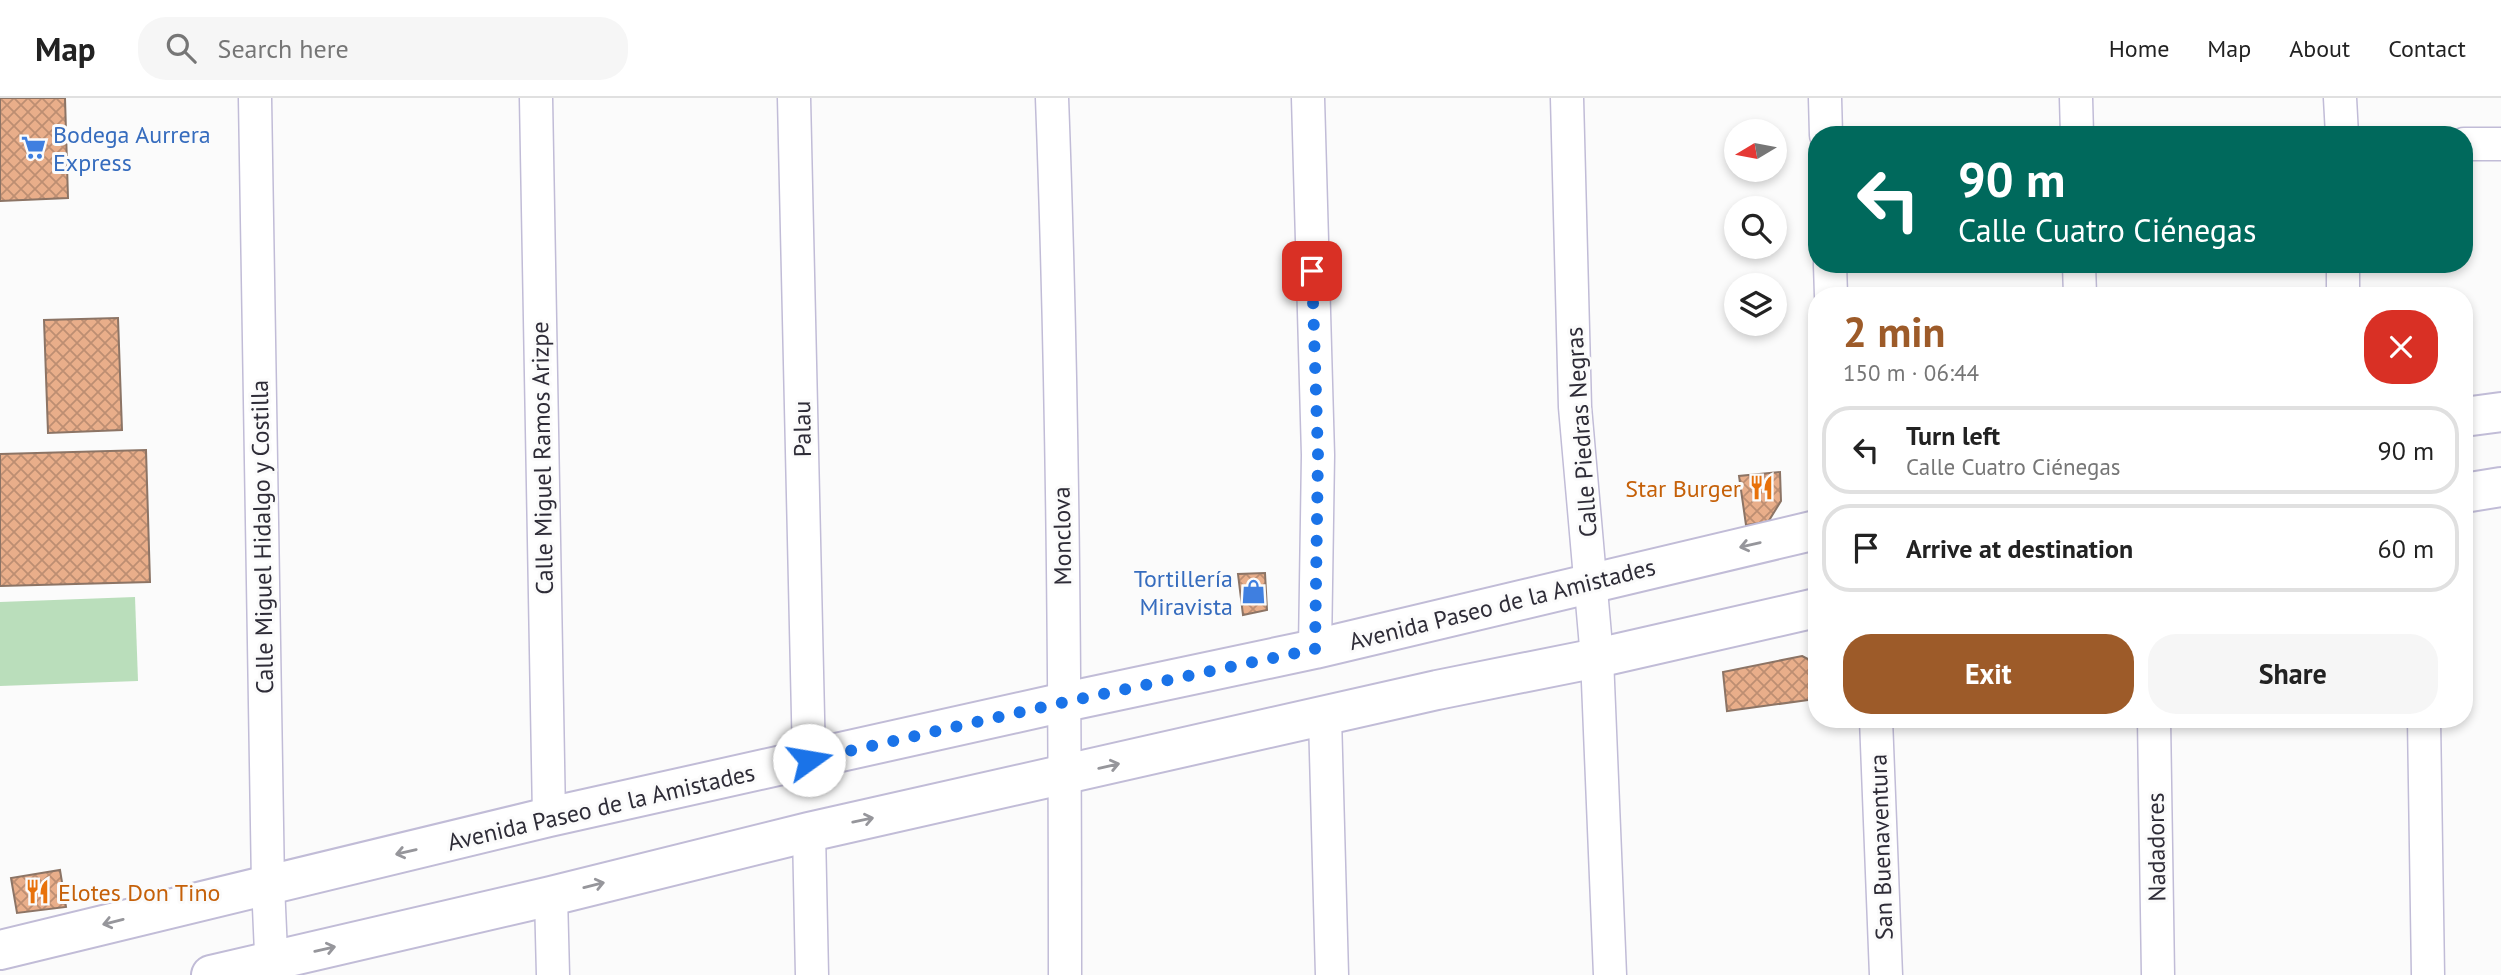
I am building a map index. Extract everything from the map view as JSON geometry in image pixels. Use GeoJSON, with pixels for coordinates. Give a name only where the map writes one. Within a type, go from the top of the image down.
{"type":"FeatureCollection","features":[{"type":"Feature","properties":{"kind":"street","name":"Calle Miguel Hidalgo y Costilla"},"geometry":{"type":"LineString","coordinates":[[255,98],[268,885],[272,968]]}},
{"type":"Feature","properties":{"kind":"street","name":"Calle Miguel Ramos Arizpe"},"geometry":{"type":"LineString","coordinates":[[536,98],[549,817]]}},
{"type":"Feature","properties":{"kind":"street","name":"Palau"},"geometry":{"type":"LineString","coordinates":[[794,98],[809,760]]}},
{"type":"Feature","properties":{"kind":"street","name":"Monclova"},"geometry":{"type":"LineString","coordinates":[[1052,98],[1057,220],[1065,702],[1065,975]]}},
{"type":"Feature","properties":{"kind":"street"},"geometry":{"type":"LineString","coordinates":[[1308,98],[1318,455],[1315,649]]}},
{"type":"Feature","properties":{"kind":"street","name":"Calle Piedras Negras"},"geometry":{"type":"LineString","coordinates":[[1567,98],[1576,407],[1597,658],[1610,975]]}},
{"type":"Feature","properties":{"kind":"street"},"geometry":{"type":"LineString","coordinates":[[1825,98],[1826,126]]}},
{"type":"Feature","properties":{"kind":"street"},"geometry":{"type":"LineString","coordinates":[[2076,98],[2077,126]]}},
{"type":"Feature","properties":{"kind":"street"},"geometry":{"type":"LineString","coordinates":[[2340,98],[2342,126]]}},
{"type":"Feature","properties":{"kind":"street"},"geometry":{"type":"LineString","coordinates":[[2473,144],[2501,145]]}},
{"type":"Feature","properties":{"kind":"street"},"geometry":{"type":"LineString","coordinates":[[2473,416],[2501,412]]}},
{"type":"Feature","properties":{"kind":"street"},"geometry":{"type":"LineString","coordinates":[[2473,492],[2501,487]]}},
{"type":"Feature","properties":{"kind":"street","name":"Avenida Paseo de la Amistades"},"geometry":{"type":"LineString","coordinates":[[0,950],[549,817],[1315,649],[1808,532]]}},
{"type":"Feature","properties":{"kind":"street"},"geometry":{"type":"LineString","coordinates":[[211,975],[272,968],[809,832],[1437,690],[1597,658],[1808,610]]}},
{"type":"Feature","properties":{"kind":"street"},"geometry":{"type":"LineString","coordinates":[[1325,717],[1332,975]]}},
{"type":"Feature","properties":{"kind":"street","name":"San Buenaventura"},"geometry":{"type":"LineString","coordinates":[[1876,728],[1885,975]]}},
{"type":"Feature","properties":{"kind":"street","name":"Nadadores"},"geometry":{"type":"LineString","coordinates":[[2154,728],[2158,975]]}},
{"type":"Feature","properties":{"kind":"street"},"geometry":{"type":"LineString","coordinates":[[2424,728],[2428,975]]}},
{"type":"Feature","properties":{"kind":"street"},"geometry":{"type":"LineString","coordinates":[[809,832],[811,975]]}},
{"type":"Feature","properties":{"kind":"street"},"geometry":{"type":"LineString","coordinates":[[551,896],[553,975]]}},
{"type":"Feature","properties":{"kind":"green space"},"geometry":{"type":"Polygon","coordinates":[[[135,597],[138,681],[0,686],[0,602],[135,597]]]}},
{"type":"Feature","properties":{"kind":"building","name":"Bodega Aurrera Express"},"geometry":{"type":"Polygon","coordinates":[[[0,98],[65,98],[68,198],[0,201],[0,98]]]}},
{"type":"Feature","properties":{"kind":"building"},"geometry":{"type":"Polygon","coordinates":[[[118,318],[122,430],[48,433],[44,320],[118,318]]]}},
{"type":"Feature","properties":{"kind":"building"},"geometry":{"type":"Polygon","coordinates":[[[146,450],[150,582],[0,586],[0,454],[146,450]]]}},
{"type":"Feature","properties":{"kind":"building","name":"Star Burger"},"geometry":{"type":"Polygon","coordinates":[[[1780,472],[1781,501],[1768,522],[1746,525],[1739,476],[1780,472]]]}},
{"type":"Feature","properties":{"kind":"building","name":"Tortillería Miravista"},"geometry":{"type":"Polygon","coordinates":[[[1265,573],[1267,610],[1243,615],[1238,574],[1265,573]]]}},
{"type":"Feature","properties":{"kind":"building"},"geometry":{"type":"Polygon","coordinates":[[[1802,656],[1808,659],[1808,700],[1727,711],[1723,672],[1802,656]]]}},
{"type":"Feature","properties":{"kind":"building","name":"Elotes Don Tino"},"geometry":{"type":"Polygon","coordinates":[[[60,870],[66,907],[17,913],[11,878],[60,870]]]}},
{"type":"Feature","properties":{"kind":"place","name":"Bodega Aurrera Express"},"geometry":{"type":"Point","coordinates":[33,148]}},
{"type":"Feature","properties":{"kind":"place","name":"Star Burger"},"geometry":{"type":"Point","coordinates":[1761,488]}},
{"type":"Feature","properties":{"kind":"place","name":"Tortillería Miravista"},"geometry":{"type":"Point","coordinates":[1253,592]}},
{"type":"Feature","properties":{"kind":"place","name":"Elotes Don Tino"},"geometry":{"type":"Point","coordinates":[38,892]}},
{"type":"Feature","properties":{"kind":"route"},"geometry":{"type":"LineString","coordinates":[[809,760],[1315,649],[1318,455],[1312,271]]}}]}
